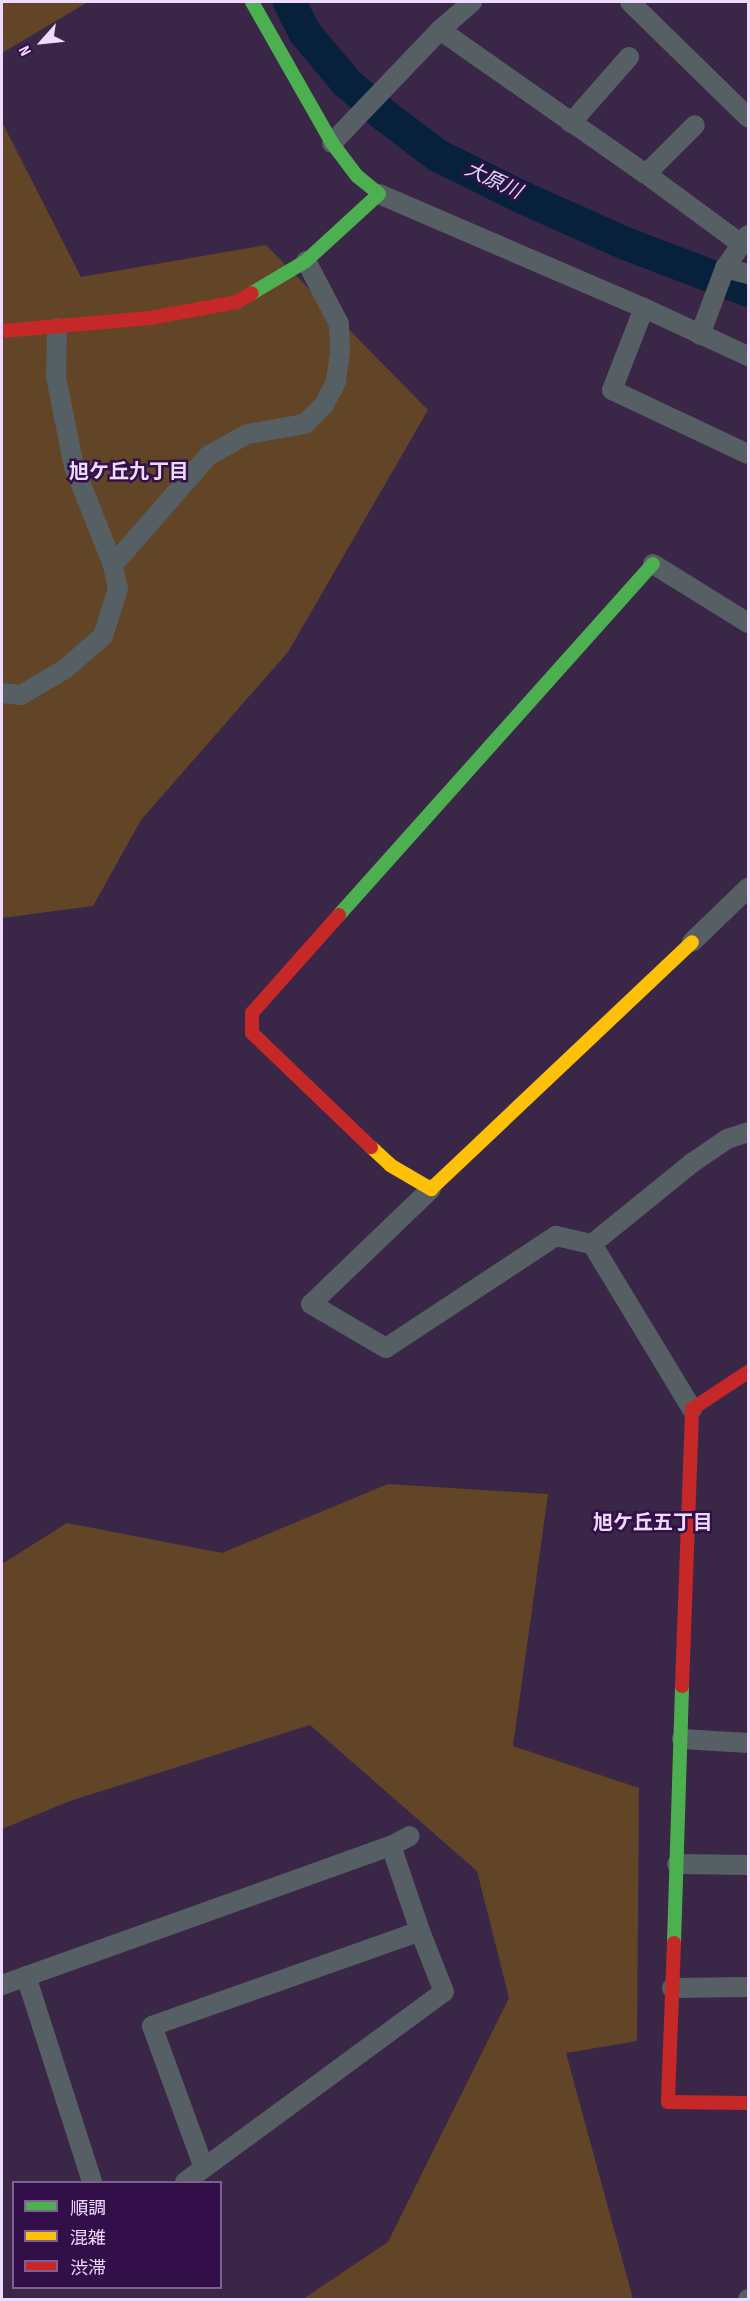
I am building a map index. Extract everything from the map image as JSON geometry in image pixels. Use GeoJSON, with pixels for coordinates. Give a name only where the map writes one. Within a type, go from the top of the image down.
{"type":"FeatureCollection","features":[{"type":"Feature","properties":{"kind":"street"},"geometry":{"type":"LineString","coordinates":[[252,2],[332,143],[357,176],[379,194],[644,308],[748,356]]}},
{"type":"Feature","properties":{"kind":"street"},"geometry":{"type":"LineString","coordinates":[[332,143],[440,30],[472,2]]}},
{"type":"Feature","properties":{"kind":"street"},"geometry":{"type":"LineString","coordinates":[[630,2],[748,117]]}},
{"type":"Feature","properties":{"kind":"street"},"geometry":{"type":"LineString","coordinates":[[440,30],[571,123],[744,239],[725,268],[700,335]]}},
{"type":"Feature","properties":{"kind":"street"},"geometry":{"type":"LineString","coordinates":[[571,123],[629,57]]}},
{"type":"Feature","properties":{"kind":"street"},"geometry":{"type":"LineString","coordinates":[[646,174],[695,124]]}},
{"type":"Feature","properties":{"kind":"street"},"geometry":{"type":"LineString","coordinates":[[2,332],[150,318],[237,302],[306,261],[379,194]]}},
{"type":"Feature","properties":{"kind":"street"},"geometry":{"type":"LineString","coordinates":[[113,565],[208,456],[247,434],[305,424],[324,405],[336,381],[340,352],[339,324],[306,261]]}},
{"type":"Feature","properties":{"kind":"street"},"geometry":{"type":"LineString","coordinates":[[725,268],[748,274]]}},
{"type":"Feature","properties":{"kind":"street"},"geometry":{"type":"LineString","coordinates":[[644,308],[612,390],[748,454]]}},
{"type":"Feature","properties":{"kind":"street"},"geometry":{"type":"LineString","coordinates":[[2,693],[21,695],[65,669],[103,636],[118,590],[113,565],[74,466],[56,377],[57,328]]}},
{"type":"Feature","properties":{"kind":"street"},"geometry":{"type":"LineString","coordinates":[[431,1189],[390,1165],[252,1033],[252,1014],[653,564],[748,623]]}},
{"type":"Feature","properties":{"kind":"street"},"geometry":{"type":"LineString","coordinates":[[748,888],[311,1304],[386,1348],[556,1236],[592,1244],[692,1409],[682,1738],[675,1838],[677,1864],[668,2102],[748,2103]]}},
{"type":"Feature","properties":{"kind":"street"},"geometry":{"type":"LineString","coordinates":[[592,1244],[692,1163],[727,1139],[748,1132]]}},
{"type":"Feature","properties":{"kind":"street"},"geometry":{"type":"LineString","coordinates":[[692,1409],[748,1372]]}},
{"type":"Feature","properties":{"kind":"street"},"geometry":{"type":"LineString","coordinates":[[682,1738],[748,1743]]}},
{"type":"Feature","properties":{"kind":"street"},"geometry":{"type":"LineString","coordinates":[[2,1985],[391,1846],[410,1836]]}},
{"type":"Feature","properties":{"kind":"street"},"geometry":{"type":"LineString","coordinates":[[186,2181],[444,1992],[391,1846]]}},
{"type":"Feature","properties":{"kind":"street"},"geometry":{"type":"LineString","coordinates":[[677,1864],[748,1865]]}},
{"type":"Feature","properties":{"kind":"street"},"geometry":{"type":"LineString","coordinates":[[204,2168],[152,2026],[420,1931]]}},
{"type":"Feature","properties":{"kind":"street"},"geometry":{"type":"LineString","coordinates":[[26,1976],[92,2181]]}},
{"type":"Feature","properties":{"kind":"street"},"geometry":{"type":"LineString","coordinates":[[672,1988],[748,1987]]}},
{"type":"Feature","properties":{"kind":"shaded area"},"geometry":{"type":"Polygon","coordinates":[[[2,2],[88,2],[2,53],[2,2]]]}},
{"type":"Feature","properties":{"kind":"shaded area"},"geometry":{"type":"Polygon","coordinates":[[[2,122],[81,277],[266,245],[428,410],[288,652],[141,820],[93,906],[2,918],[2,122]]]}},
{"type":"Feature","properties":{"kind":"shaded area"},"geometry":{"type":"Polygon","coordinates":[[[388,1484],[548,1494],[513,1746],[639,1788],[637,2041],[566,2053],[633,2299],[303,2299],[388,2242],[509,1998],[477,1871],[310,1725],[70,1801],[2,1829],[2,1564],[67,1523],[222,1553],[388,1484]]]}},
{"type":"Feature","properties":{"kind":"waterway","name":"大原川"},"geometry":{"type":"LineString","coordinates":[[289,2],[305,33],[346,82],[383,114],[437,155],[522,197],[625,243],[748,290]]}},
{"type":"Feature","properties":{"kind":"traffic: fast"},"geometry":{"type":"LineString","coordinates":[[252,2],[332,143],[357,176],[379,194],[306,261],[252,293]]}},
{"type":"Feature","properties":{"kind":"traffic: fast"},"geometry":{"type":"LineString","coordinates":[[339,915],[653,564]]}},
{"type":"Feature","properties":{"kind":"traffic: fast"},"geometry":{"type":"LineString","coordinates":[[674,1943],[682,1686]]}},
{"type":"Feature","properties":{"kind":"traffic: slow"},"geometry":{"type":"LineString","coordinates":[[371,1147],[390,1165],[431,1189],[692,942]]}},
{"type":"Feature","properties":{"kind":"traffic: jam"},"geometry":{"type":"LineString","coordinates":[[2,331],[150,318],[237,302],[252,293]]}},
{"type":"Feature","properties":{"kind":"traffic: jam"},"geometry":{"type":"LineString","coordinates":[[339,915],[252,1013],[252,1033],[371,1147]]}},
{"type":"Feature","properties":{"kind":"traffic: jam"},"geometry":{"type":"LineString","coordinates":[[682,1686],[692,1409],[748,1372]]}},
{"type":"Feature","properties":{"kind":"traffic: jam"},"geometry":{"type":"LineString","coordinates":[[674,1943],[668,2102],[748,2103]]}},
{"type":"Feature","properties":{"kind":"district","name":"旭ケ丘九丁目"},"geometry":{"type":"Point","coordinates":[129,472]}},
{"type":"Feature","properties":{"kind":"district","name":"旭ケ丘五丁目"},"geometry":{"type":"Point","coordinates":[653,1523]}}]}
